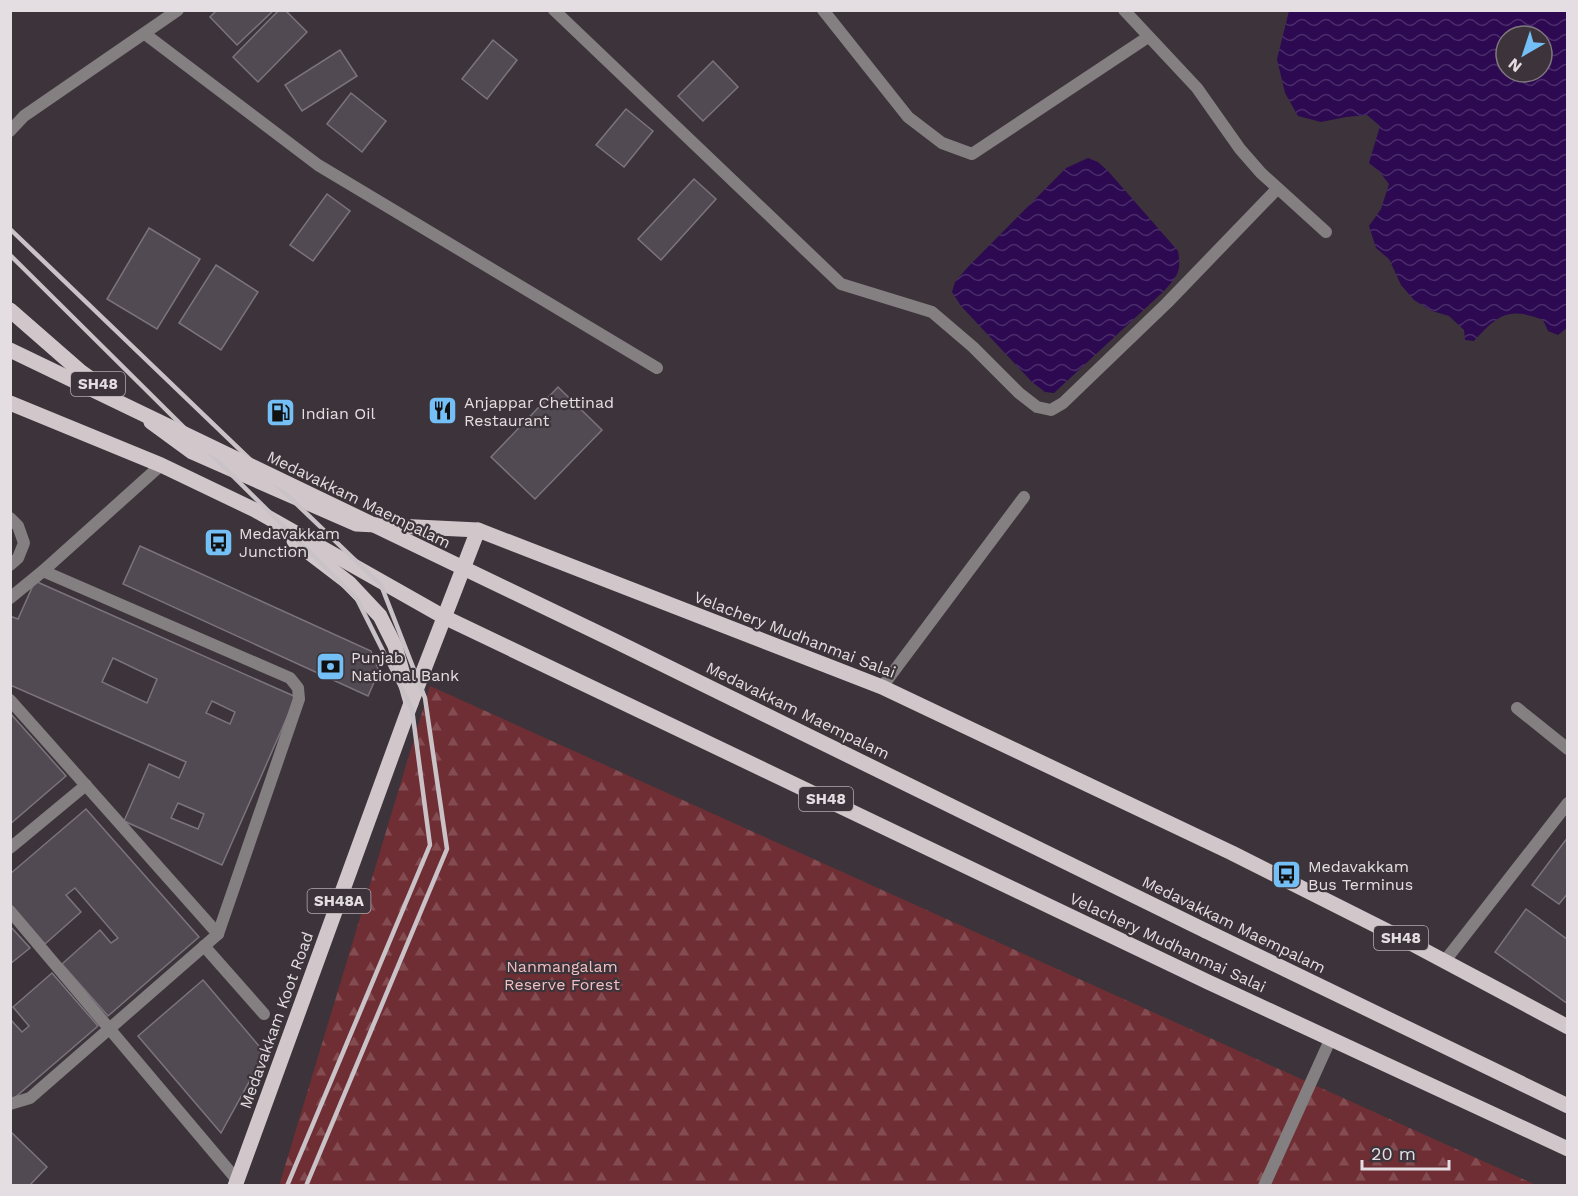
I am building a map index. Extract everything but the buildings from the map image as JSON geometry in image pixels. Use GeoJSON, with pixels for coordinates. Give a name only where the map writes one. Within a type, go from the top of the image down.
{"type":"FeatureCollection","features":[{"type":"Feature","properties":{"kind":"main road","name":"Velachery Mudhanmai Salai"},"geometry":{"type":"LineString","coordinates":[[10,310],[81,372],[192,452],[356,524],[478,530],[882,687],[1233,853],[1401,938],[1568,1027]]}},
{"type":"Feature","properties":{"kind":"main road","name":"Medavakkam Maempalam"},"geometry":{"type":"LineString","coordinates":[[10,350],[613,640],[1568,1106]]}},
{"type":"Feature","properties":{"kind":"main road","name":"Velachery Mudhanmai Salai"},"geometry":{"type":"LineString","coordinates":[[10,404],[161,465],[255,510],[444,617],[1176,966],[1568,1149]]}},
{"type":"Feature","properties":{"kind":"main road"},"geometry":{"type":"LineString","coordinates":[[255,510],[349,583],[380,616],[394,646],[411,703]]}},
{"type":"Feature","properties":{"kind":"main road","name":"Medavakkam Koot Road"},"geometry":{"type":"LineString","coordinates":[[236,1183],[411,703],[478,530]]}},
{"type":"Feature","properties":{"kind":"street"},"geometry":{"type":"LineString","coordinates":[[10,131],[24,116],[178,10]]}},
{"type":"Feature","properties":{"kind":"street"},"geometry":{"type":"LineString","coordinates":[[554,10],[841,284],[932,312],[973,347],[1018,393],[1037,407],[1051,410],[1063,403],[1167,303],[1277,189]]}},
{"type":"Feature","properties":{"kind":"street"},"geometry":{"type":"LineString","coordinates":[[824,10],[908,117],[942,143],[972,154],[1148,37]]}},
{"type":"Feature","properties":{"kind":"street"},"geometry":{"type":"LineString","coordinates":[[1124,10],[1197,88],[1240,149],[1277,189],[1326,232]]}},
{"type":"Feature","properties":{"kind":"street"},"geometry":{"type":"LineString","coordinates":[[145,34],[318,165],[657,368]]}},
{"type":"Feature","properties":{"kind":"street"},"geometry":{"type":"LineString","coordinates":[[10,598],[43,572],[161,465]]}},
{"type":"Feature","properties":{"kind":"street"},"geometry":{"type":"LineString","coordinates":[[882,687],[1024,497]]}},
{"type":"Feature","properties":{"kind":"street"},"geometry":{"type":"LineString","coordinates":[[10,518],[18,526],[24,543],[18,558],[10,566]]}},
{"type":"Feature","properties":{"kind":"street"},"geometry":{"type":"LineString","coordinates":[[10,1104],[30,1098],[218,934],[299,699],[298,688],[290,678],[43,572]]}},
{"type":"Feature","properties":{"kind":"street"},"geometry":{"type":"LineString","coordinates":[[10,700],[218,934]]}},
{"type":"Feature","properties":{"kind":"street"},"geometry":{"type":"LineString","coordinates":[[1516,708],[1568,749]]}},
{"type":"Feature","properties":{"kind":"street"},"geometry":{"type":"LineString","coordinates":[[10,848],[86,785]]}},
{"type":"Feature","properties":{"kind":"street"},"geometry":{"type":"LineString","coordinates":[[1444,962],[1568,803]]}},
{"type":"Feature","properties":{"kind":"street"},"geometry":{"type":"LineString","coordinates":[[10,911],[236,1183]]}},
{"type":"Feature","properties":{"kind":"street"},"geometry":{"type":"LineString","coordinates":[[204,946],[264,1014]]}},
{"type":"Feature","properties":{"kind":"street"},"geometry":{"type":"LineString","coordinates":[[1264,1185],[1331,1038]]}},
{"type":"Feature","properties":{"kind":"green space","name":"Nanmangalam Reserve Forest"},"geometry":{"type":"Polygon","coordinates":[[[430,686],[1536,1185],[279,1186],[430,686]]]}},
{"type":"Feature","properties":{"kind":"water"},"geometry":{"type":"Polygon","coordinates":[[[1289,11],[1567,11],[1568,327],[1558,335],[1548,331],[1543,320],[1512,314],[1497,319],[1474,341],[1465,340],[1464,330],[1449,316],[1432,311],[1414,300],[1401,285],[1389,259],[1376,248],[1369,226],[1381,209],[1389,184],[1369,163],[1380,126],[1367,115],[1321,122],[1298,116],[1285,93],[1277,59],[1289,11]]]}},
{"type":"Feature","properties":{"kind":"water"},"geometry":{"type":"Polygon","coordinates":[[[1088,158],[1098,162],[1108,171],[1178,251],[1179,269],[1164,291],[1054,393],[1045,392],[1032,382],[961,306],[952,292],[955,282],[967,268],[1066,168],[1088,158]]]}},
{"type":"Feature","properties":{"kind":"railway"},"geometry":{"type":"LineString","coordinates":[[10,229],[381,585],[425,698],[447,849],[306,1186]]}},
{"type":"Feature","properties":{"kind":"railway"},"geometry":{"type":"LineString","coordinates":[[10,255],[357,599],[412,709],[430,845],[287,1186]]}},
{"type":"Feature","properties":{"kind":"place","name":"Anjappar Chettinad Restaurant"},"geometry":{"type":"Point","coordinates":[443,411]}},
{"type":"Feature","properties":{"kind":"place","name":"Indian Oil"},"geometry":{"type":"Point","coordinates":[280,413]}},
{"type":"Feature","properties":{"kind":"place","name":"Medavakkam Junction"},"geometry":{"type":"Point","coordinates":[218,542]}},
{"type":"Feature","properties":{"kind":"place","name":"Punjab National Bank"},"geometry":{"type":"Point","coordinates":[330,666]}},
{"type":"Feature","properties":{"kind":"place","name":"Medavakkam Bus Terminus"},"geometry":{"type":"Point","coordinates":[1287,875]}}]}
